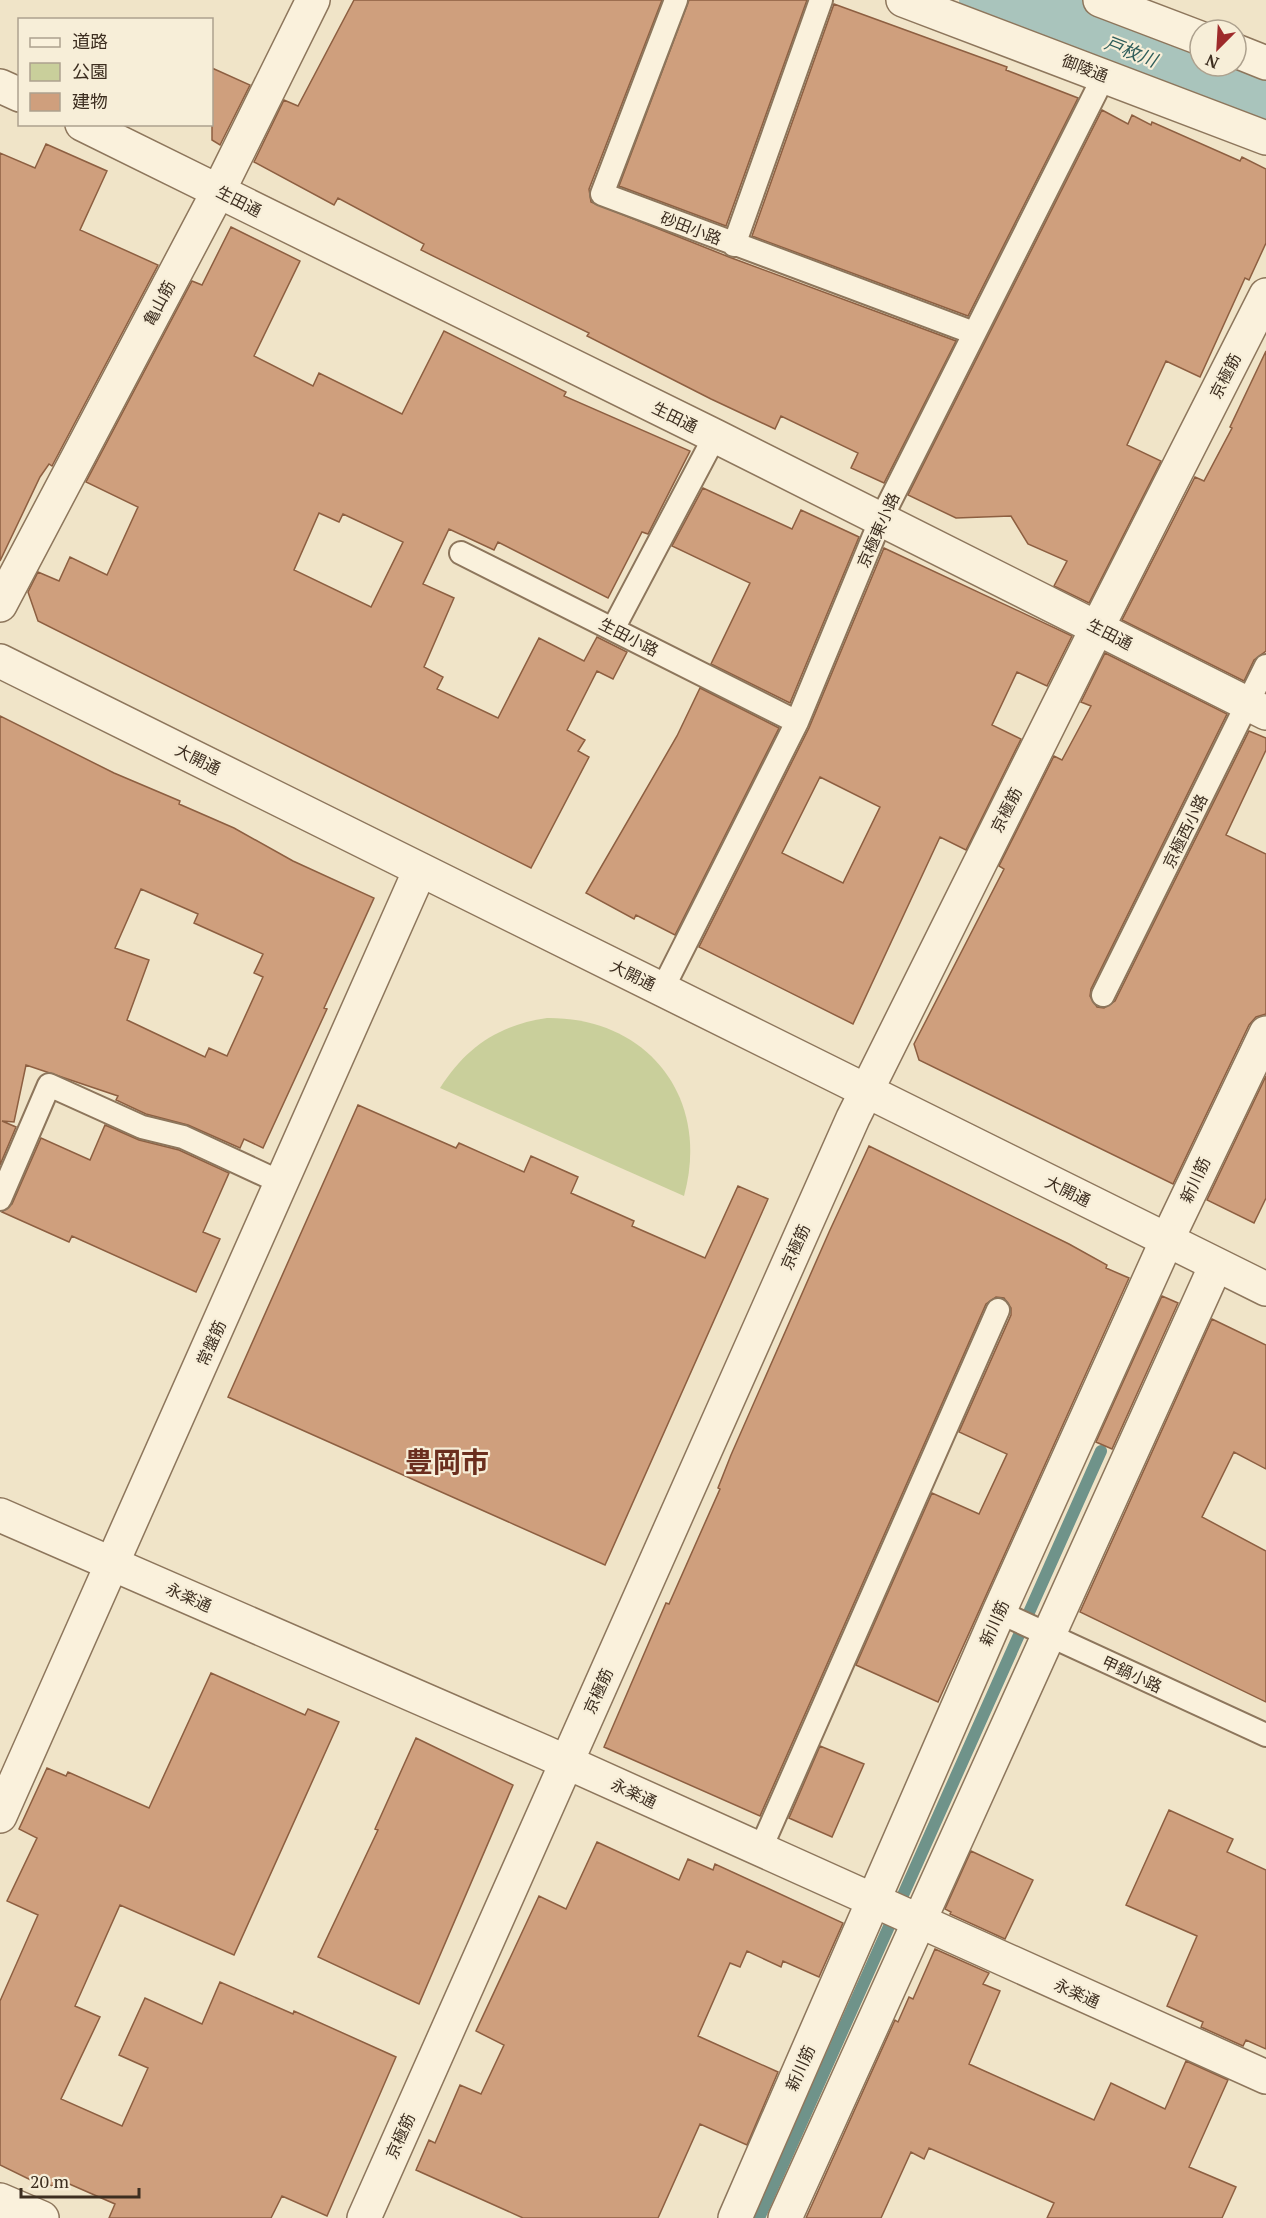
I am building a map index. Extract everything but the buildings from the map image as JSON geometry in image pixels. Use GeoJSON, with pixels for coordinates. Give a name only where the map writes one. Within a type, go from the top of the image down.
{"type":"FeatureCollection","features":[{"type":"Feature","properties":{"kind":"street","name":"亀山筋"},"geometry":{"type":"LineString","coordinates":[[0,605],[219,190],[313,0]]}},
{"type":"Feature","properties":{"kind":"street","name":"御陵通"},"geometry":{"type":"LineString","coordinates":[[903,0],[1266,138]]}},
{"type":"Feature","properties":{"kind":"street"},"geometry":{"type":"LineString","coordinates":[[1100,0],[1188,33]]}},
{"type":"Feature","properties":{"kind":"street"},"geometry":{"type":"LineString","coordinates":[[1248,56],[1266,63]]}},
{"type":"Feature","properties":{"kind":"street"},"geometry":{"type":"LineString","coordinates":[[0,86],[18,94]]}},
{"type":"Feature","properties":{"kind":"street","name":"生田通"},"geometry":{"type":"LineString","coordinates":[[86,126],[715,436],[1257,708]]}},
{"type":"Feature","properties":{"kind":"street","name":"京極筋"},"geometry":{"type":"LineString","coordinates":[[364,2218],[866,1090],[1266,295]]}},
{"type":"Feature","properties":{"kind":"street","name":"大開通"},"geometry":{"type":"LineString","coordinates":[[0,661],[1266,1289]]}},
{"type":"Feature","properties":{"kind":"street","name":"常盤筋"},"geometry":{"type":"LineString","coordinates":[[0,1816],[420,870]]}},
{"type":"Feature","properties":{"kind":"street","name":"新川筋"},"geometry":{"type":"LineString","coordinates":[[735,2218],[877,1903],[1167,1240],[1266,1033]]}},
{"type":"Feature","properties":{"kind":"street"},"geometry":{"type":"LineString","coordinates":[[785,2218],[1044,1633],[1216,1265]]}},
{"type":"Feature","properties":{"kind":"street","name":"永楽通"},"geometry":{"type":"LineString","coordinates":[[0,1515],[566,1762],[1266,2077]]}},
{"type":"Feature","properties":{"kind":"street"},"geometry":{"type":"LineString","coordinates":[[0,2200],[42,2218]]}},
{"type":"Feature","properties":{"kind":"lane","name":"砂田小路"},"geometry":{"type":"LineString","coordinates":[[676,0],[603,194],[974,333]]}},
{"type":"Feature","properties":{"kind":"lane"},"geometry":{"type":"LineString","coordinates":[[734,245],[821,0]]}},
{"type":"Feature","properties":{"kind":"lane","name":"京極東小路"},"geometry":{"type":"LineString","coordinates":[[662,990],[797,722],[881,519],[1104,76]]}},
{"type":"Feature","properties":{"kind":"lane"},"geometry":{"type":"LineString","coordinates":[[613,629],[715,436]]}},
{"type":"Feature","properties":{"kind":"lane","name":"生田小路"},"geometry":{"type":"LineString","coordinates":[[461,553],[797,722]]}},
{"type":"Feature","properties":{"kind":"lane","name":"京極西小路"},"geometry":{"type":"LineString","coordinates":[[1103,995],[1257,708],[1266,666]]}},
{"type":"Feature","properties":{"kind":"lane"},"geometry":{"type":"LineString","coordinates":[[0,1199],[49,1085],[141,1127],[183,1137],[282,1183]]}},
{"type":"Feature","properties":{"kind":"lane"},"geometry":{"type":"LineString","coordinates":[[760,1850],[998,1310]]}},
{"type":"Feature","properties":{"kind":"lane","name":"甲鍋小路"},"geometry":{"type":"LineString","coordinates":[[1004,1615],[1266,1735]]}},
{"type":"Feature","properties":{"kind":"green space"},"geometry":{"type":"Polygon","coordinates":[[[547,1018],[583,1021],[615,1032],[642,1048],[664,1070],[679,1096],[688,1127],[690,1160],[684,1196],[440,1088],[461,1061],[485,1040],[514,1026],[547,1018]]]}},
{"type":"Feature","properties":{"kind":"waterway","name":"戸枚川"},"geometry":{"type":"LineString","coordinates":[[995,0],[1266,103]]}},
{"type":"Feature","properties":{"kind":"waterway"},"geometry":{"type":"LineString","coordinates":[[759,2218],[1101,1451]]}},
{"type":"Feature","properties":{"kind":"district","name":"豊岡市"},"geometry":{"type":"Point","coordinates":[447,1461]}}]}
